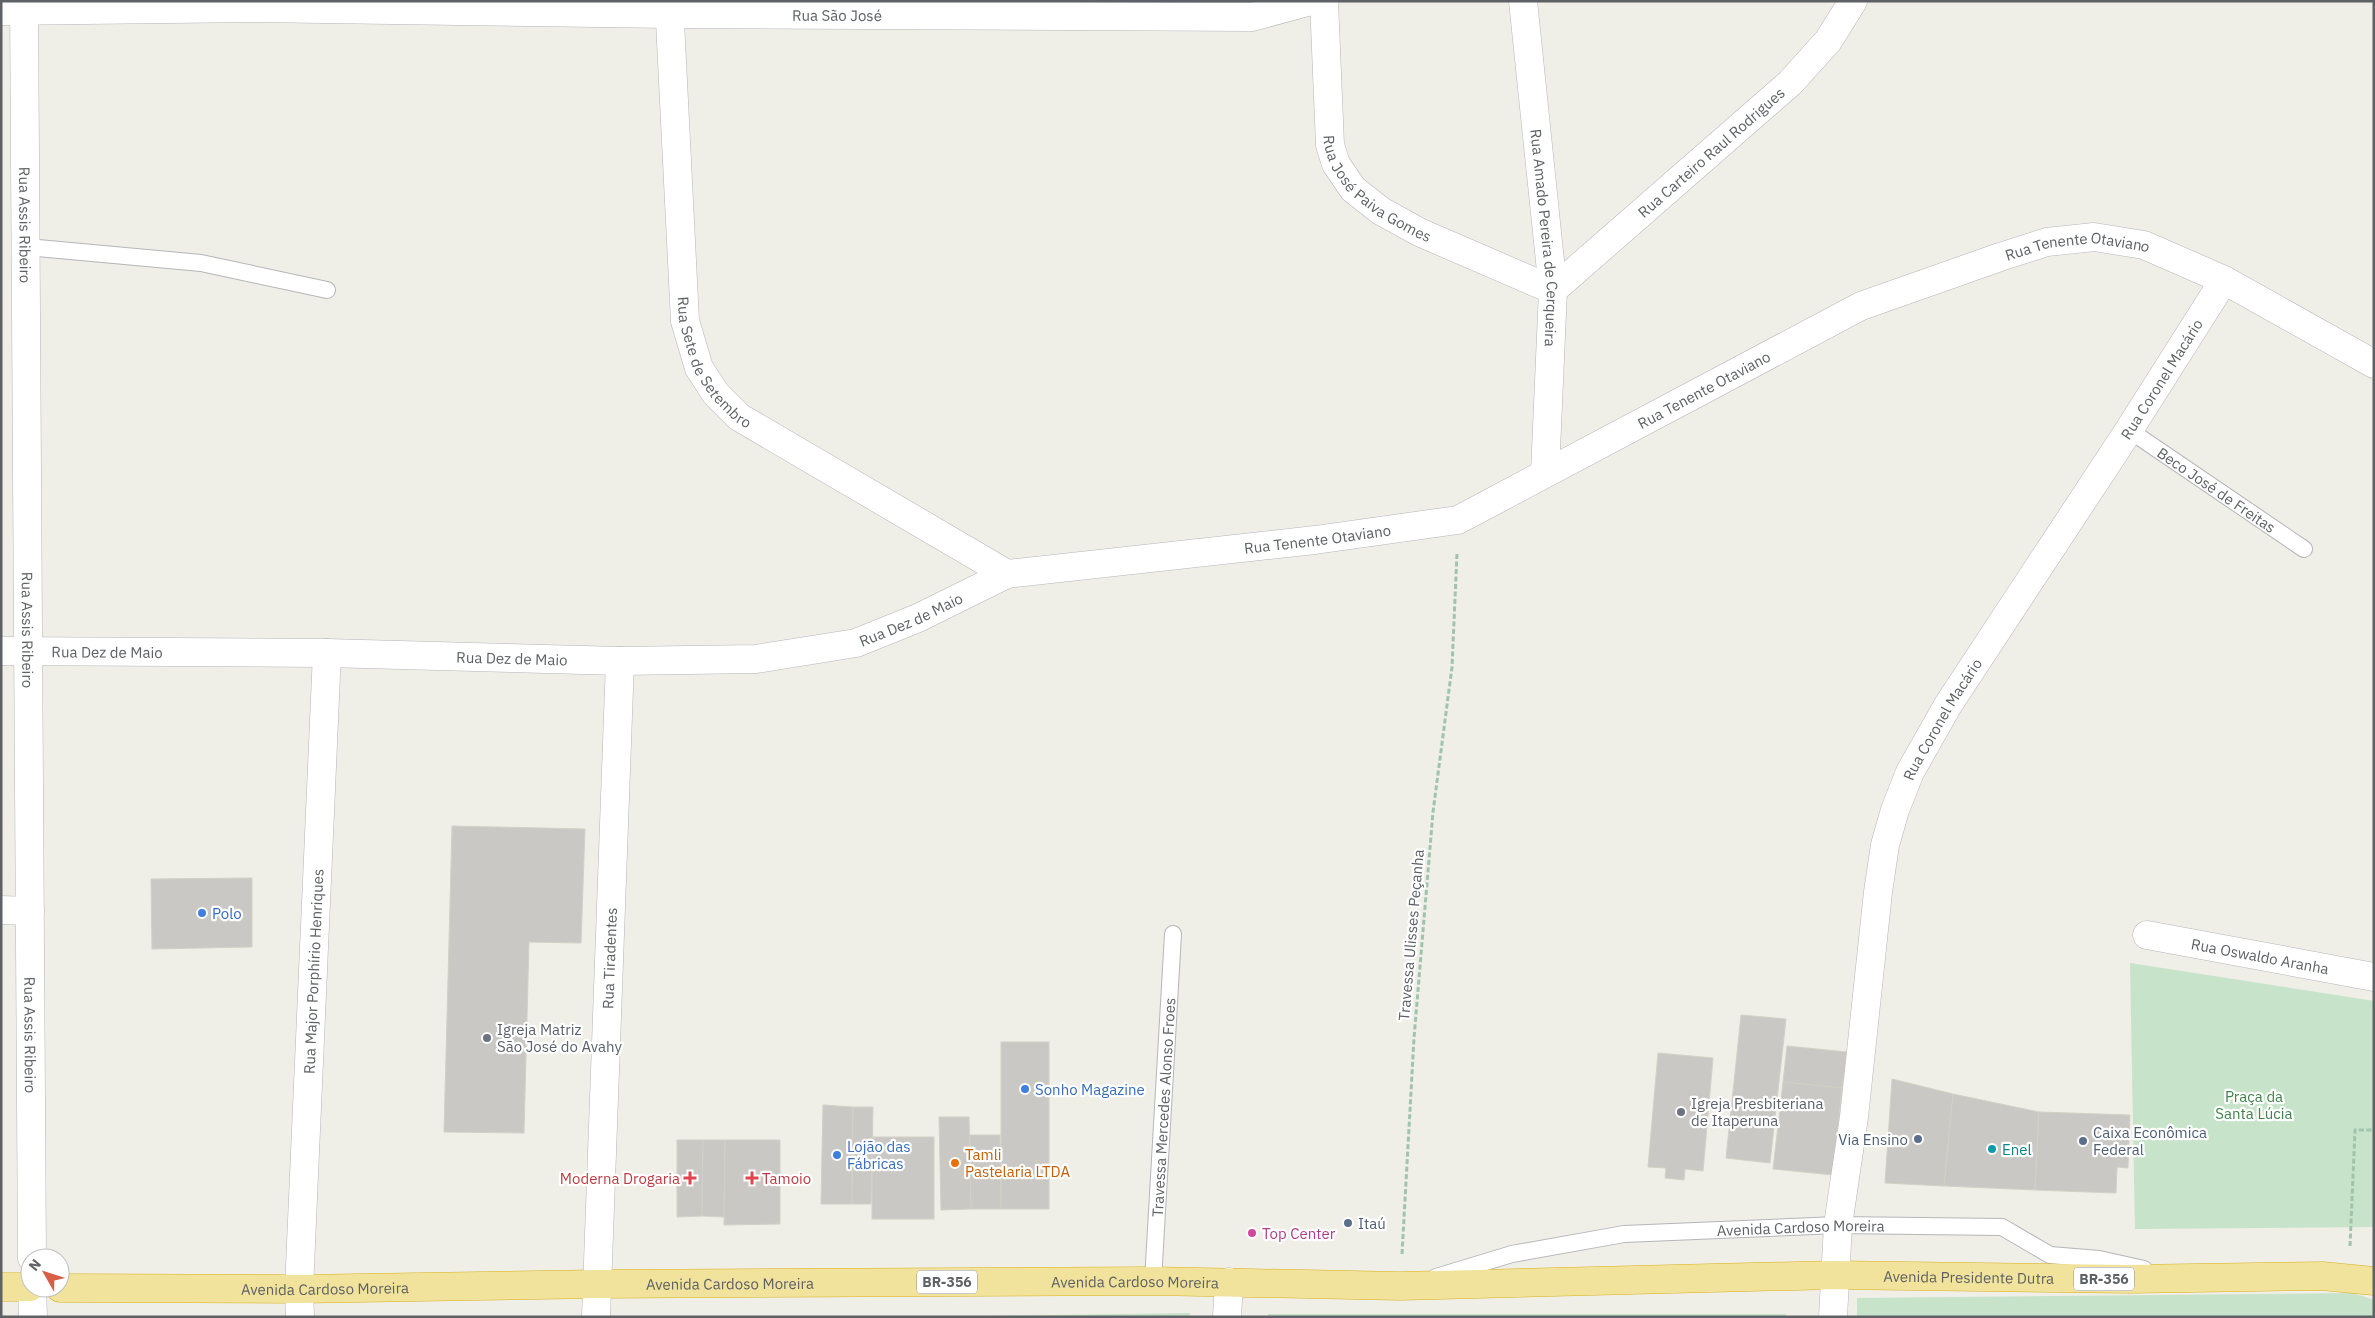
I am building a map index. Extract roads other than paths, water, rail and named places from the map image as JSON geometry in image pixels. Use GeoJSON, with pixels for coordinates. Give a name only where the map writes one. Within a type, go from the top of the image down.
{"type":"FeatureCollection","features":[{"type":"Feature","properties":{"kind":"highway","name":"Avenida Cardoso Moreira"},"geometry":{"type":"LineString","coordinates":[[70,1288],[299,1289],[597,1284],[1153,1281],[1400,1286],[1834,1275]]}},
{"type":"Feature","properties":{"kind":"highway","name":"Avenida Presidente Dutra"},"geometry":{"type":"LineString","coordinates":[[1834,1275],[2130,1279],[2198,1277],[2361,1279]]}},
{"type":"Feature","properties":{"kind":"highway"},"geometry":{"type":"LineString","coordinates":[[1,1287],[20,1288]]}},
{"type":"Feature","properties":{"kind":"street","name":"Rua São José"},"geometry":{"type":"LineString","coordinates":[[17,8],[255,5],[1252,9],[1311,1]]}},
{"type":"Feature","properties":{"kind":"street","name":"Rua José Paiva Gomes"},"geometry":{"type":"LineString","coordinates":[[1324,1],[1330,145],[1336,164],[1353,189],[1381,211],[1419,232],[1553,290]]}},
{"type":"Feature","properties":{"kind":"street","name":"Rua Amado Pereira de Cerqueira"},"geometry":{"type":"LineString","coordinates":[[1523,1],[1553,290],[1545,473]]}},
{"type":"Feature","properties":{"kind":"street","name":"Rua Carteiro Raul Rodrigues"},"geometry":{"type":"LineString","coordinates":[[1553,290],[1790,83],[1828,41],[1854,1]]}},
{"type":"Feature","properties":{"kind":"street","name":"Rua Assis Ribeiro"},"geometry":{"type":"LineString","coordinates":[[17,8],[27,247],[32,1248]]}},
{"type":"Feature","properties":{"kind":"street","name":"Rua Sete de Setembro"},"geometry":{"type":"LineString","coordinates":[[669,8],[685,321],[699,368],[716,394],[738,417],[1007,574]]}},
{"type":"Feature","properties":{"kind":"street","name":"Rua Tenente Otaviano"},"geometry":{"type":"LineString","coordinates":[[1007,574],[1315,540],[1458,520],[1861,306],[2047,242],[2094,237],[2144,244],[2224,280],[2374,364]]}},
{"type":"Feature","properties":{"kind":"street","name":"Rua Coronel Macário"},"geometry":{"type":"LineString","coordinates":[[1833,1317],[1838,1225],[1854,1117],[1878,892],[1886,846],[1895,810],[1910,772],[1948,705],[2129,430],[2224,280]]}},
{"type":"Feature","properties":{"kind":"street","name":"Rua Dez de Maio"},"geometry":{"type":"LineString","coordinates":[[1,651],[327,653],[620,661],[756,659],[856,643],[918,618],[1007,574]]}},
{"type":"Feature","properties":{"kind":"street","name":"Rua Major Porphírio Henriques"},"geometry":{"type":"LineString","coordinates":[[299,1289],[327,653]]}},
{"type":"Feature","properties":{"kind":"street","name":"Rua Tiradentes"},"geometry":{"type":"LineString","coordinates":[[596,1317],[620,661]]}},
{"type":"Feature","properties":{"kind":"street"},"geometry":{"type":"LineString","coordinates":[[1,910],[30,910]]}},
{"type":"Feature","properties":{"kind":"street","name":"Rua Oswaldo Aranha"},"geometry":{"type":"LineString","coordinates":[[2148,935],[2374,977]]}},
{"type":"Feature","properties":{"kind":"street"},"geometry":{"type":"LineString","coordinates":[[1227,1317],[1229,1282]]}},
{"type":"Feature","properties":{"kind":"street"},"geometry":{"type":"LineString","coordinates":[[299,1289],[300,1317]]}},
{"type":"Feature","properties":{"kind":"street"},"geometry":{"type":"LineString","coordinates":[[32,1298],[33,1317]]}},
{"type":"Feature","properties":{"kind":"lane"},"geometry":{"type":"LineString","coordinates":[[27,247],[201,263],[327,290]]}},
{"type":"Feature","properties":{"kind":"lane","name":"Beco José de Freitas"},"geometry":{"type":"LineString","coordinates":[[2129,430],[2304,549]]}},
{"type":"Feature","properties":{"kind":"lane","name":"Travessa Mercedes Alonso Froes"},"geometry":{"type":"LineString","coordinates":[[1153,1281],[1173,934]]}},
{"type":"Feature","properties":{"kind":"lane","name":"Avenida Cardoso Moreira"},"geometry":{"type":"LineString","coordinates":[[1400,1286],[1512,1254],[1624,1234],[1838,1225],[2002,1227],[2050,1255],[2085,1257],[2132,1267],[2198,1277]]}},
{"type":"Feature","properties":{"kind":"place","name":"Polo"},"geometry":{"type":"Point","coordinates":[202,913]}},
{"type":"Feature","properties":{"kind":"place","name":"Igreja Matriz São José do Avahy"},"geometry":{"type":"Point","coordinates":[487,1038]}},
{"type":"Feature","properties":{"kind":"place","name":"Sonho Magazine"},"geometry":{"type":"Point","coordinates":[1025,1089]}},
{"type":"Feature","properties":{"kind":"place","name":"Igreja Presbiteriana de Itaperuna"},"geometry":{"type":"Point","coordinates":[1681,1112]}},
{"type":"Feature","properties":{"kind":"place","name":"Via Ensino"},"geometry":{"type":"Point","coordinates":[1918,1139]}},
{"type":"Feature","properties":{"kind":"place","name":"Caixa Econômica Federal"},"geometry":{"type":"Point","coordinates":[2083,1141]}},
{"type":"Feature","properties":{"kind":"place","name":"Enel"},"geometry":{"type":"Point","coordinates":[1992,1149]}},
{"type":"Feature","properties":{"kind":"place","name":"Lojão das Fábricas"},"geometry":{"type":"Point","coordinates":[837,1155]}},
{"type":"Feature","properties":{"kind":"place","name":"Tamli Pastelaria LTDA"},"geometry":{"type":"Point","coordinates":[955,1163]}},
{"type":"Feature","properties":{"kind":"place","name":"Moderna Drogaria"},"geometry":{"type":"Point","coordinates":[690,1178]}},
{"type":"Feature","properties":{"kind":"place","name":"Tamoio"},"geometry":{"type":"Point","coordinates":[752,1178]}},
{"type":"Feature","properties":{"kind":"place","name":"Itaú"},"geometry":{"type":"Point","coordinates":[1348,1223]}},
{"type":"Feature","properties":{"kind":"place","name":"Top Center"},"geometry":{"type":"Point","coordinates":[1252,1233]}},
{"type":"Feature","properties":{"kind":"park label","name":"Praça da Santa Lúcia"},"geometry":{"type":"Point","coordinates":[2254,1104]}}]}
